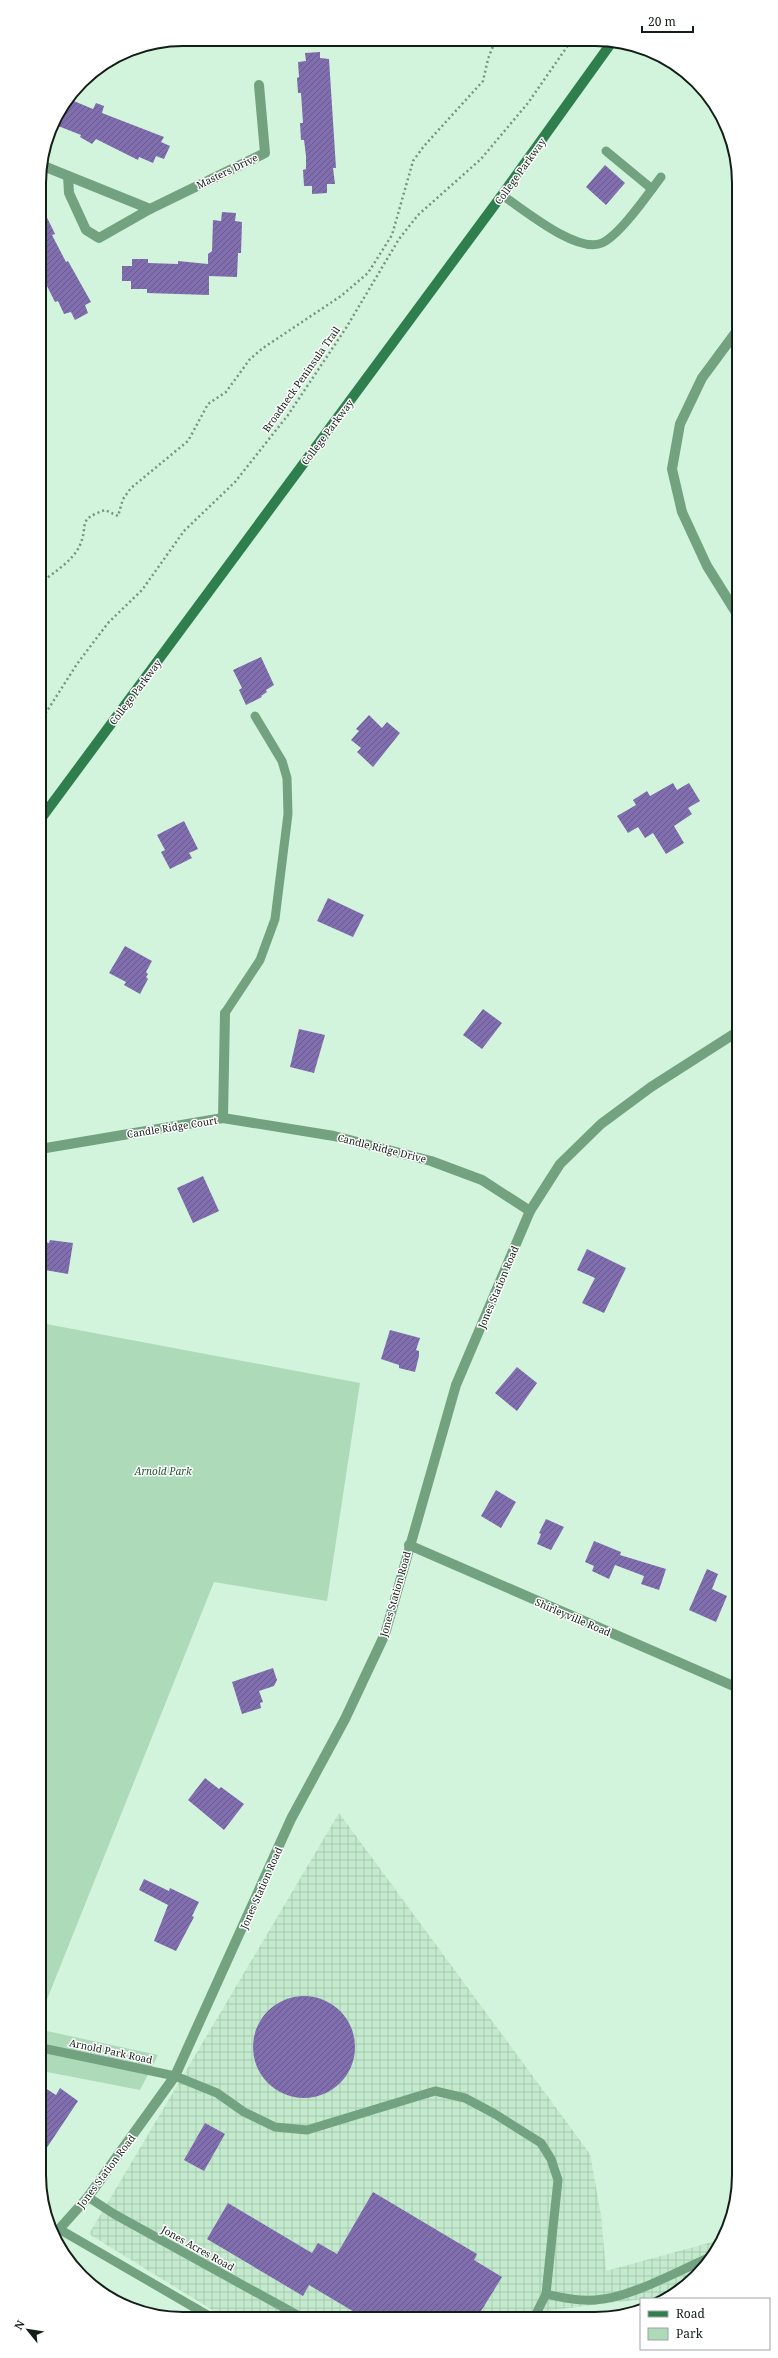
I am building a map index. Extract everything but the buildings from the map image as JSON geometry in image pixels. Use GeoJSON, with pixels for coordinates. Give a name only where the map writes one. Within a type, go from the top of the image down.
{"type":"FeatureCollection","features":[{"type":"Feature","properties":{"kind":"main road","name":"College Parkway"},"geometry":{"type":"LineString","coordinates":[[46,812],[502,196],[609,47]]}},
{"type":"Feature","properties":{"kind":"street","name":"Masters Drive"},"geometry":{"type":"LineString","coordinates":[[68,176],[69,193],[86,230],[99,238],[150,208],[265,153],[259,85]]}},
{"type":"Feature","properties":{"kind":"street"},"geometry":{"type":"LineString","coordinates":[[47,167],[150,208]]}},
{"type":"Feature","properties":{"kind":"street"},"geometry":{"type":"LineString","coordinates":[[732,337],[702,378],[680,424],[672,469],[682,512],[707,566],[732,606]]}},
{"type":"Feature","properties":{"kind":"street","name":"Candle Ridge Court"},"geometry":{"type":"LineString","coordinates":[[46,1148],[223,1118],[225,1013]]}},
{"type":"Feature","properties":{"kind":"street","name":"Jones Station Road"},"geometry":{"type":"LineString","coordinates":[[58,2231],[88,2197],[175,2076],[241,1933],[291,1819],[345,1719],[385,1634],[456,1385],[530,1211],[560,1164],[601,1124],[650,1087],[732,1035]]}},
{"type":"Feature","properties":{"kind":"street","name":"Candle Ridge Drive"},"geometry":{"type":"LineString","coordinates":[[223,1118],[334,1136],[432,1161],[482,1180],[530,1211]]}},
{"type":"Feature","properties":{"kind":"street","name":"Shirleyville Road"},"geometry":{"type":"LineString","coordinates":[[409,1546],[732,1685]]}},
{"type":"Feature","properties":{"kind":"lane"},"geometry":{"type":"LineString","coordinates":[[606,151],[652,189]]}},
{"type":"Feature","properties":{"kind":"lane"},"geometry":{"type":"LineString","coordinates":[[502,196],[566,237],[591,245],[602,243],[616,232],[661,178]]}},
{"type":"Feature","properties":{"kind":"lane"},"geometry":{"type":"LineString","coordinates":[[225,1013],[260,960],[275,919],[288,814],[287,778],[282,760],[255,716]]}},
{"type":"Feature","properties":{"kind":"lane","name":"Arnold Park Road"},"geometry":{"type":"LineString","coordinates":[[46,2049],[175,2076],[217,2093],[244,2112],[275,2128],[307,2130],[435,2091],[465,2098],[495,2114],[541,2143],[551,2159],[558,2180],[546,2294]]}},
{"type":"Feature","properties":{"kind":"lane","name":"Jones Acres Road"},"geometry":{"type":"LineString","coordinates":[[88,2197],[114,2214],[292,2312]]}},
{"type":"Feature","properties":{"kind":"lane"},"geometry":{"type":"LineString","coordinates":[[60,2235],[202,2312]]}},
{"type":"Feature","properties":{"kind":"lane"},"geometry":{"type":"LineString","coordinates":[[537,2312],[546,2294],[569,2299],[596,2300],[637,2290],[700,2263]]}},
{"type":"Feature","properties":{"kind":"path"},"geometry":{"type":"LineString","coordinates":[[46,578],[68,561],[80,545],[84,523],[93,514],[105,510],[118,516],[123,499],[131,488],[188,441],[208,404],[226,392],[250,359],[263,348],[341,296],[368,273],[392,235],[413,161],[424,146],[483,81],[488,59],[493,46]]}},
{"type":"Feature","properties":{"kind":"path","name":"Broadneck Peninsula Trail"},"geometry":{"type":"LineString","coordinates":[[46,713],[77,664],[108,624],[142,590],[184,532],[234,482],[288,415],[346,328],[400,239],[418,215],[485,153],[528,103],[568,46]]}},
{"type":"Feature","properties":{"kind":"shaded area"},"geometry":{"type":"Polygon","coordinates":[[[339,1813],[590,2154],[601,2215],[606,2271],[714,2241],[698,2265],[685,2278],[671,2289],[656,2297],[640,2298],[640,2299],[553,2310],[552,2312],[216,2312],[89,2234],[339,1813]]]}},
{"type":"Feature","properties":{"kind":"green space","name":"Arnold Park"},"geometry":{"type":"Polygon","coordinates":[[[46,1324],[360,1383],[327,1601],[214,1582],[46,2002],[46,1324]]]}},
{"type":"Feature","properties":{"kind":"green space"},"geometry":{"type":"Polygon","coordinates":[[[46,2031],[158,2055],[140,2090],[46,2072],[46,2031]]]}}]}
